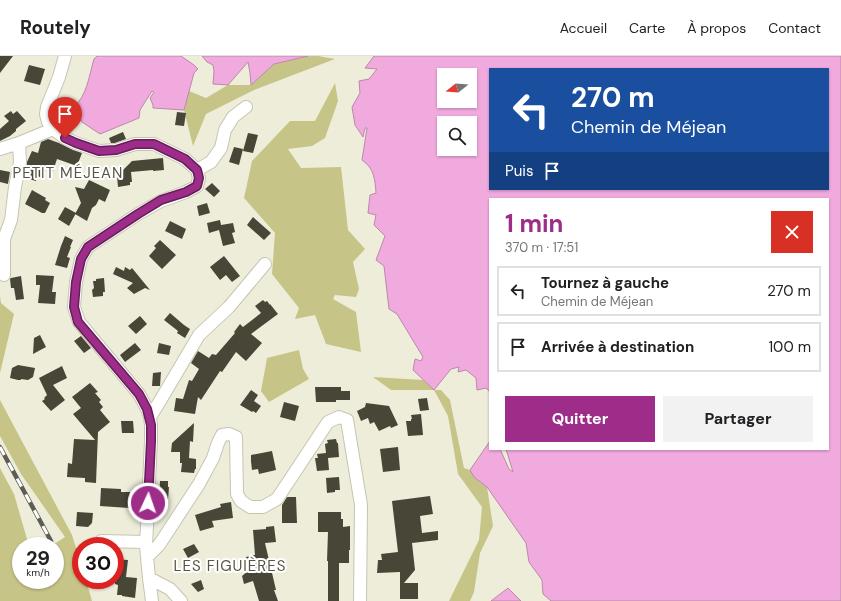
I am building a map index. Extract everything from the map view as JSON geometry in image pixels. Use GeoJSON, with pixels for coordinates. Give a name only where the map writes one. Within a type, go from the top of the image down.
{"type":"FeatureCollection","features":[{"type":"Feature","properties":{"kind":"street"},"geometry":{"type":"LineString","coordinates":[[65,56],[46,106],[48,122],[53,130],[65,138],[99,151],[116,150],[135,144],[154,144],[185,159],[197,170],[199,178],[197,186],[186,192],[161,200],[88,247],[81,259],[76,282],[74,307],[78,322],[139,394],[150,417],[151,441],[146,542],[152,601]]}},
{"type":"Feature","properties":{"kind":"street"},"geometry":{"type":"LineString","coordinates":[[197,170],[211,162],[221,148],[225,130],[233,116],[246,107]]}},
{"type":"Feature","properties":{"kind":"street"},"geometry":{"type":"LineString","coordinates":[[0,149],[53,130]]}},
{"type":"Feature","properties":{"kind":"street"},"geometry":{"type":"LineString","coordinates":[[4,275],[4,239],[11,220],[20,162],[20,143]]}},
{"type":"Feature","properties":{"kind":"street"},"geometry":{"type":"LineString","coordinates":[[150,417],[199,335],[229,307],[264,264]]}},
{"type":"Feature","properties":{"kind":"street"},"geometry":{"type":"LineString","coordinates":[[147,557],[159,545],[199,484],[213,458],[222,435],[229,434],[236,437],[237,494],[241,501],[250,507],[263,508],[277,499],[328,422],[339,417],[347,420],[361,505],[360,601]]}},
{"type":"Feature","properties":{"kind":"street"},"geometry":{"type":"LineString","coordinates":[[124,542],[146,542]]}},
{"type":"Feature","properties":{"kind":"street"},"geometry":{"type":"LineString","coordinates":[[149,578],[170,589],[180,601]]}},
{"type":"Feature","properties":{"kind":"shaded area"},"geometry":{"type":"Polygon","coordinates":[[[97,56],[181,56],[198,69],[194,73],[184,110],[153,108],[150,98],[154,92],[152,91],[140,110],[139,118],[100,134],[82,122],[73,109],[84,92],[94,59],[97,56]]]}},
{"type":"Feature","properties":{"kind":"shaded area"},"geometry":{"type":"Polygon","coordinates":[[[202,56],[308,56],[274,64],[251,85],[248,62],[228,85],[213,84],[213,65],[207,62],[202,56]]]}},
{"type":"Feature","properties":{"kind":"shaded area"},"geometry":{"type":"Polygon","coordinates":[[[308,56],[335,59],[254,90],[206,114],[193,146],[184,110],[189,91],[206,98],[228,85],[251,85],[274,64],[308,56]]]}},
{"type":"Feature","properties":{"kind":"shaded area"},"geometry":{"type":"Polygon","coordinates":[[[374,56],[841,56],[841,601],[551,601],[543,594],[542,580],[529,562],[526,543],[487,487],[474,477],[470,470],[489,442],[489,450],[500,450],[509,469],[513,472],[506,450],[829,450],[829,198],[489,198],[489,391],[486,388],[477,390],[476,378],[466,370],[458,372],[459,367],[451,369],[434,390],[413,370],[415,359],[421,361],[423,357],[397,314],[389,309],[384,266],[376,260],[385,236],[374,225],[376,215],[368,213],[370,195],[376,193],[371,170],[362,160],[367,128],[365,128],[363,137],[355,125],[352,107],[360,93],[359,81],[369,79],[377,69],[365,68],[374,56]]]}},
{"type":"Feature","properties":{"kind":"shaded area"},"geometry":{"type":"Polygon","coordinates":[[[335,83],[338,101],[325,138],[312,146],[288,149],[301,168],[341,167],[348,230],[365,249],[353,262],[359,289],[356,297],[335,295],[333,299],[356,312],[361,352],[326,344],[315,315],[295,319],[299,308],[272,274],[275,233],[244,198],[252,161],[290,121],[315,121],[335,83]]]}},
{"type":"Feature","properties":{"kind":"shaded area"},"geometry":{"type":"Polygon","coordinates":[[[0,296],[1,303],[14,314],[0,373],[0,296]]]}},
{"type":"Feature","properties":{"kind":"shaded area"},"geometry":{"type":"Polygon","coordinates":[[[299,350],[303,369],[309,379],[269,402],[261,391],[267,358],[299,350]]]}},
{"type":"Feature","properties":{"kind":"shaded area"},"geometry":{"type":"Polygon","coordinates":[[[373,377],[423,380],[434,390],[391,390],[373,377]]]}},
{"type":"Feature","properties":{"kind":"shaded area"},"geometry":{"type":"Polygon","coordinates":[[[434,390],[441,390],[450,400],[464,468],[470,470],[474,477],[487,487],[493,526],[480,553],[474,592],[470,601],[449,601],[479,540],[482,507],[458,474],[448,416],[434,390]]]}},
{"type":"Feature","properties":{"kind":"shaded area"},"geometry":{"type":"Polygon","coordinates":[[[0,400],[72,535],[72,589],[89,589],[92,601],[0,601],[0,468],[14,494],[26,537],[12,537],[12,589],[64,589],[65,537],[21,474],[0,436],[0,400]]]}},
{"type":"Feature","properties":{"kind":"shaded area"},"geometry":{"type":"Polygon","coordinates":[[[508,588],[521,601],[491,601],[508,588]]]}},
{"type":"Feature","properties":{"kind":"building"},"geometry":{"type":"Polygon","coordinates":[[[0,56],[13,56],[0,73],[0,56]]]}},
{"type":"Feature","properties":{"kind":"building"},"geometry":{"type":"Polygon","coordinates":[[[29,65],[45,69],[40,85],[24,81],[29,65]]]}},
{"type":"Feature","properties":{"kind":"building"},"geometry":{"type":"Polygon","coordinates":[[[11,111],[13,114],[17,111],[26,121],[10,136],[0,141],[0,129],[9,121],[4,116],[11,111]]]}},
{"type":"Feature","properties":{"kind":"building"},"geometry":{"type":"Polygon","coordinates":[[[177,112],[186,113],[184,126],[175,125],[177,112]]]}},
{"type":"Feature","properties":{"kind":"building"},"geometry":{"type":"Polygon","coordinates":[[[123,132],[126,139],[111,143],[109,138],[123,132]]]}},
{"type":"Feature","properties":{"kind":"building"},"geometry":{"type":"Polygon","coordinates":[[[248,133],[258,135],[253,153],[243,151],[248,133]]]}},
{"type":"Feature","properties":{"kind":"building"},"geometry":{"type":"Polygon","coordinates":[[[48,139],[82,153],[77,166],[57,159],[53,171],[46,168],[43,178],[37,176],[36,181],[25,178],[27,162],[32,151],[38,153],[41,142],[48,139]]]}},
{"type":"Feature","properties":{"kind":"building"},"geometry":{"type":"Polygon","coordinates":[[[234,147],[243,149],[239,165],[229,162],[234,147]]]}},
{"type":"Feature","properties":{"kind":"building"},"geometry":{"type":"Polygon","coordinates":[[[163,158],[164,170],[131,172],[132,182],[130,182],[130,185],[118,187],[117,176],[132,161],[163,158]]]}},
{"type":"Feature","properties":{"kind":"building"},"geometry":{"type":"Polygon","coordinates":[[[0,170],[10,172],[8,184],[0,182],[0,170]]]}},
{"type":"Feature","properties":{"kind":"building"},"geometry":{"type":"Polygon","coordinates":[[[89,180],[110,190],[105,202],[99,199],[96,205],[92,208],[87,221],[75,214],[81,203],[75,187],[84,189],[89,180]]]}},
{"type":"Feature","properties":{"kind":"building"},"geometry":{"type":"Polygon","coordinates":[[[212,183],[220,191],[214,197],[205,189],[212,183]]]}},
{"type":"Feature","properties":{"kind":"building"},"geometry":{"type":"Polygon","coordinates":[[[32,190],[46,198],[45,200],[50,203],[45,213],[42,213],[25,204],[32,190]]]}},
{"type":"Feature","properties":{"kind":"building"},"geometry":{"type":"Polygon","coordinates":[[[207,203],[210,213],[199,216],[197,206],[207,203]]]}},
{"type":"Feature","properties":{"kind":"building"},"geometry":{"type":"Polygon","coordinates":[[[65,207],[76,213],[69,226],[58,219],[65,207]]]}},
{"type":"Feature","properties":{"kind":"building"},"geometry":{"type":"Polygon","coordinates":[[[253,217],[271,233],[264,240],[247,225],[253,217]]]}},
{"type":"Feature","properties":{"kind":"building"},"geometry":{"type":"Polygon","coordinates":[[[220,220],[221,225],[233,223],[235,232],[232,233],[235,243],[223,246],[219,230],[209,233],[207,223],[220,220]]]}},
{"type":"Feature","properties":{"kind":"building"},"geometry":{"type":"Polygon","coordinates":[[[170,221],[186,229],[182,239],[165,231],[170,221]]]}},
{"type":"Feature","properties":{"kind":"building"},"geometry":{"type":"Polygon","coordinates":[[[65,236],[73,240],[67,257],[70,258],[67,268],[55,265],[65,236]]]}},
{"type":"Feature","properties":{"kind":"building"},"geometry":{"type":"Polygon","coordinates":[[[160,240],[176,255],[162,269],[149,256],[156,248],[154,246],[160,240]]]}},
{"type":"Feature","properties":{"kind":"building"},"geometry":{"type":"Polygon","coordinates":[[[224,256],[240,276],[232,282],[226,275],[220,280],[210,267],[224,256]]]}},
{"type":"Feature","properties":{"kind":"building"},"geometry":{"type":"Polygon","coordinates":[[[116,267],[124,271],[125,267],[130,270],[132,268],[150,290],[145,288],[134,294],[127,288],[133,283],[113,274],[116,267]]]}},
{"type":"Feature","properties":{"kind":"building"},"geometry":{"type":"Polygon","coordinates":[[[36,275],[54,276],[52,292],[56,292],[55,304],[38,303],[40,285],[36,285],[36,275]]]}},
{"type":"Feature","properties":{"kind":"building"},"geometry":{"type":"Polygon","coordinates":[[[21,276],[24,299],[16,300],[14,288],[11,288],[10,279],[21,276]]]}},
{"type":"Feature","properties":{"kind":"building"},"geometry":{"type":"Polygon","coordinates":[[[104,278],[105,292],[103,292],[103,296],[93,297],[93,281],[104,278]]]}},
{"type":"Feature","properties":{"kind":"building"},"geometry":{"type":"Polygon","coordinates":[[[263,300],[265,302],[267,301],[278,314],[251,334],[262,343],[246,361],[236,352],[222,372],[220,371],[201,400],[198,397],[195,414],[174,411],[176,398],[183,399],[189,380],[192,381],[199,369],[191,363],[198,351],[209,358],[212,354],[216,355],[235,333],[234,332],[240,324],[243,327],[261,313],[255,306],[263,300]]]}},
{"type":"Feature","properties":{"kind":"building"},"geometry":{"type":"Polygon","coordinates":[[[170,313],[190,329],[185,338],[177,333],[178,331],[164,320],[170,313]]]}},
{"type":"Feature","properties":{"kind":"building"},"geometry":{"type":"Polygon","coordinates":[[[140,316],[147,324],[136,334],[128,326],[140,316]]]}},
{"type":"Feature","properties":{"kind":"building"},"geometry":{"type":"Polygon","coordinates":[[[40,335],[46,347],[33,354],[34,338],[40,335]]]}},
{"type":"Feature","properties":{"kind":"building"},"geometry":{"type":"Polygon","coordinates":[[[81,336],[91,348],[84,353],[74,341],[81,336]]]}},
{"type":"Feature","properties":{"kind":"building"},"geometry":{"type":"Polygon","coordinates":[[[135,343],[141,350],[125,362],[120,355],[135,343]]]}},
{"type":"Feature","properties":{"kind":"building"},"geometry":{"type":"Polygon","coordinates":[[[159,343],[171,346],[169,355],[157,353],[159,343]]]}},
{"type":"Feature","properties":{"kind":"building"},"geometry":{"type":"Polygon","coordinates":[[[18,365],[35,368],[33,377],[28,380],[10,378],[12,368],[18,365]]]}},
{"type":"Feature","properties":{"kind":"building"},"geometry":{"type":"Polygon","coordinates":[[[62,366],[67,378],[53,385],[65,400],[51,411],[42,401],[47,395],[39,378],[62,366]]]}},
{"type":"Feature","properties":{"kind":"building"},"geometry":{"type":"Polygon","coordinates":[[[161,372],[160,386],[152,386],[153,373],[161,372]]]}},
{"type":"Feature","properties":{"kind":"building"},"geometry":{"type":"Polygon","coordinates":[[[90,383],[98,392],[95,393],[101,400],[99,402],[103,407],[100,410],[110,422],[98,432],[96,483],[85,482],[85,478],[67,477],[68,463],[72,464],[74,439],[95,440],[73,414],[81,408],[72,397],[90,383]]]}},
{"type":"Feature","properties":{"kind":"building"},"geometry":{"type":"Polygon","coordinates":[[[315,387],[341,387],[341,391],[350,391],[350,400],[316,402],[315,387]]]}},
{"type":"Feature","properties":{"kind":"building"},"geometry":{"type":"Polygon","coordinates":[[[251,390],[258,395],[254,401],[261,406],[256,413],[240,405],[251,390]]]}},
{"type":"Feature","properties":{"kind":"building"},"geometry":{"type":"Polygon","coordinates":[[[427,398],[429,410],[420,411],[418,399],[427,398]]]}},
{"type":"Feature","properties":{"kind":"building"},"geometry":{"type":"Polygon","coordinates":[[[284,402],[299,406],[295,421],[280,417],[284,402]]]}},
{"type":"Feature","properties":{"kind":"building"},"geometry":{"type":"Polygon","coordinates":[[[366,403],[389,406],[398,425],[391,428],[390,426],[379,431],[374,422],[370,424],[368,418],[361,421],[357,411],[365,407],[366,403]]]}},
{"type":"Feature","properties":{"kind":"building"},"geometry":{"type":"Polygon","coordinates":[[[421,414],[423,435],[408,436],[406,421],[411,421],[411,415],[421,414]]]}},
{"type":"Feature","properties":{"kind":"building"},"geometry":{"type":"Polygon","coordinates":[[[121,421],[133,421],[134,433],[122,433],[121,421]]]}},
{"type":"Feature","properties":{"kind":"building"},"geometry":{"type":"Polygon","coordinates":[[[194,423],[193,442],[190,441],[189,458],[196,459],[196,469],[194,473],[181,472],[182,463],[180,463],[180,452],[171,452],[172,443],[194,423]]]}},
{"type":"Feature","properties":{"kind":"building"},"geometry":{"type":"Polygon","coordinates":[[[336,439],[338,443],[339,457],[328,458],[329,470],[317,471],[315,458],[318,458],[317,454],[326,453],[325,444],[328,443],[327,440],[336,439]]]}},
{"type":"Feature","properties":{"kind":"building"},"geometry":{"type":"Polygon","coordinates":[[[398,447],[400,470],[383,472],[380,449],[398,447]]]}},
{"type":"Feature","properties":{"kind":"building"},"geometry":{"type":"Polygon","coordinates":[[[272,451],[276,470],[259,474],[258,469],[252,470],[251,455],[272,451]]]}},
{"type":"Feature","properties":{"kind":"building"},"geometry":{"type":"Polygon","coordinates":[[[339,477],[340,490],[327,493],[326,478],[339,477]]]}},
{"type":"Feature","properties":{"kind":"building"},"geometry":{"type":"Polygon","coordinates":[[[160,481],[168,481],[168,500],[159,500],[160,481]]]}},
{"type":"Feature","properties":{"kind":"building"},"geometry":{"type":"Polygon","coordinates":[[[101,488],[121,489],[121,492],[130,492],[129,508],[100,506],[101,488]]]}},
{"type":"Feature","properties":{"kind":"building"},"geometry":{"type":"Polygon","coordinates":[[[430,496],[433,514],[420,516],[422,533],[438,531],[438,540],[412,543],[415,570],[404,583],[418,583],[418,599],[400,599],[400,572],[377,573],[378,560],[382,560],[381,554],[398,552],[392,501],[430,496]]]}},
{"type":"Feature","properties":{"kind":"building"},"geometry":{"type":"Polygon","coordinates":[[[287,497],[296,497],[297,523],[282,523],[282,505],[287,497]]]}},
{"type":"Feature","properties":{"kind":"building"},"geometry":{"type":"Polygon","coordinates":[[[231,502],[233,518],[212,521],[214,527],[200,531],[195,515],[221,507],[220,504],[231,502]]]}},
{"type":"Feature","properties":{"kind":"building"},"geometry":{"type":"Polygon","coordinates":[[[77,512],[93,513],[92,523],[88,527],[76,526],[77,512]]]}},
{"type":"Feature","properties":{"kind":"building"},"geometry":{"type":"Polygon","coordinates":[[[318,512],[341,512],[343,527],[350,526],[349,563],[339,563],[339,601],[328,601],[328,532],[318,532],[318,512]]]}},
{"type":"Feature","properties":{"kind":"building"},"geometry":{"type":"Polygon","coordinates":[[[274,526],[276,542],[265,543],[276,590],[274,590],[278,601],[259,601],[253,581],[244,584],[242,576],[249,570],[246,557],[255,555],[253,530],[266,529],[266,527],[274,526]]]}},
{"type":"Feature","properties":{"kind":"building"},"geometry":{"type":"Polygon","coordinates":[[[194,544],[199,552],[188,558],[183,549],[194,544]]]}},
{"type":"Feature","properties":{"kind":"building"},"geometry":{"type":"Polygon","coordinates":[[[124,560],[128,560],[126,577],[137,578],[135,598],[117,595],[118,589],[124,589],[124,560]]]}},
{"type":"Feature","properties":{"kind":"building"},"geometry":{"type":"Polygon","coordinates":[[[201,580],[204,589],[198,592],[191,584],[201,580]]]}},
{"type":"Feature","properties":{"kind":"railway"},"geometry":{"type":"LineString","coordinates":[[0,447],[49,537]]}},
{"type":"Feature","properties":{"kind":"district","name":"PETIT MÉJEAN"},"geometry":{"type":"Point","coordinates":[68,173]}},
{"type":"Feature","properties":{"kind":"district","name":"LES FIGUIÈRES"},"geometry":{"type":"Point","coordinates":[230,566]}},
{"type":"Feature","properties":{"kind":"route"},"geometry":{"type":"LineString","coordinates":[[65,138],[99,151],[116,150],[135,144],[154,144],[185,159],[197,170],[199,178],[197,186],[186,192],[161,200],[88,247],[81,259],[76,282],[74,307],[78,322],[139,394],[150,417],[151,441],[148,503]]}}]}
